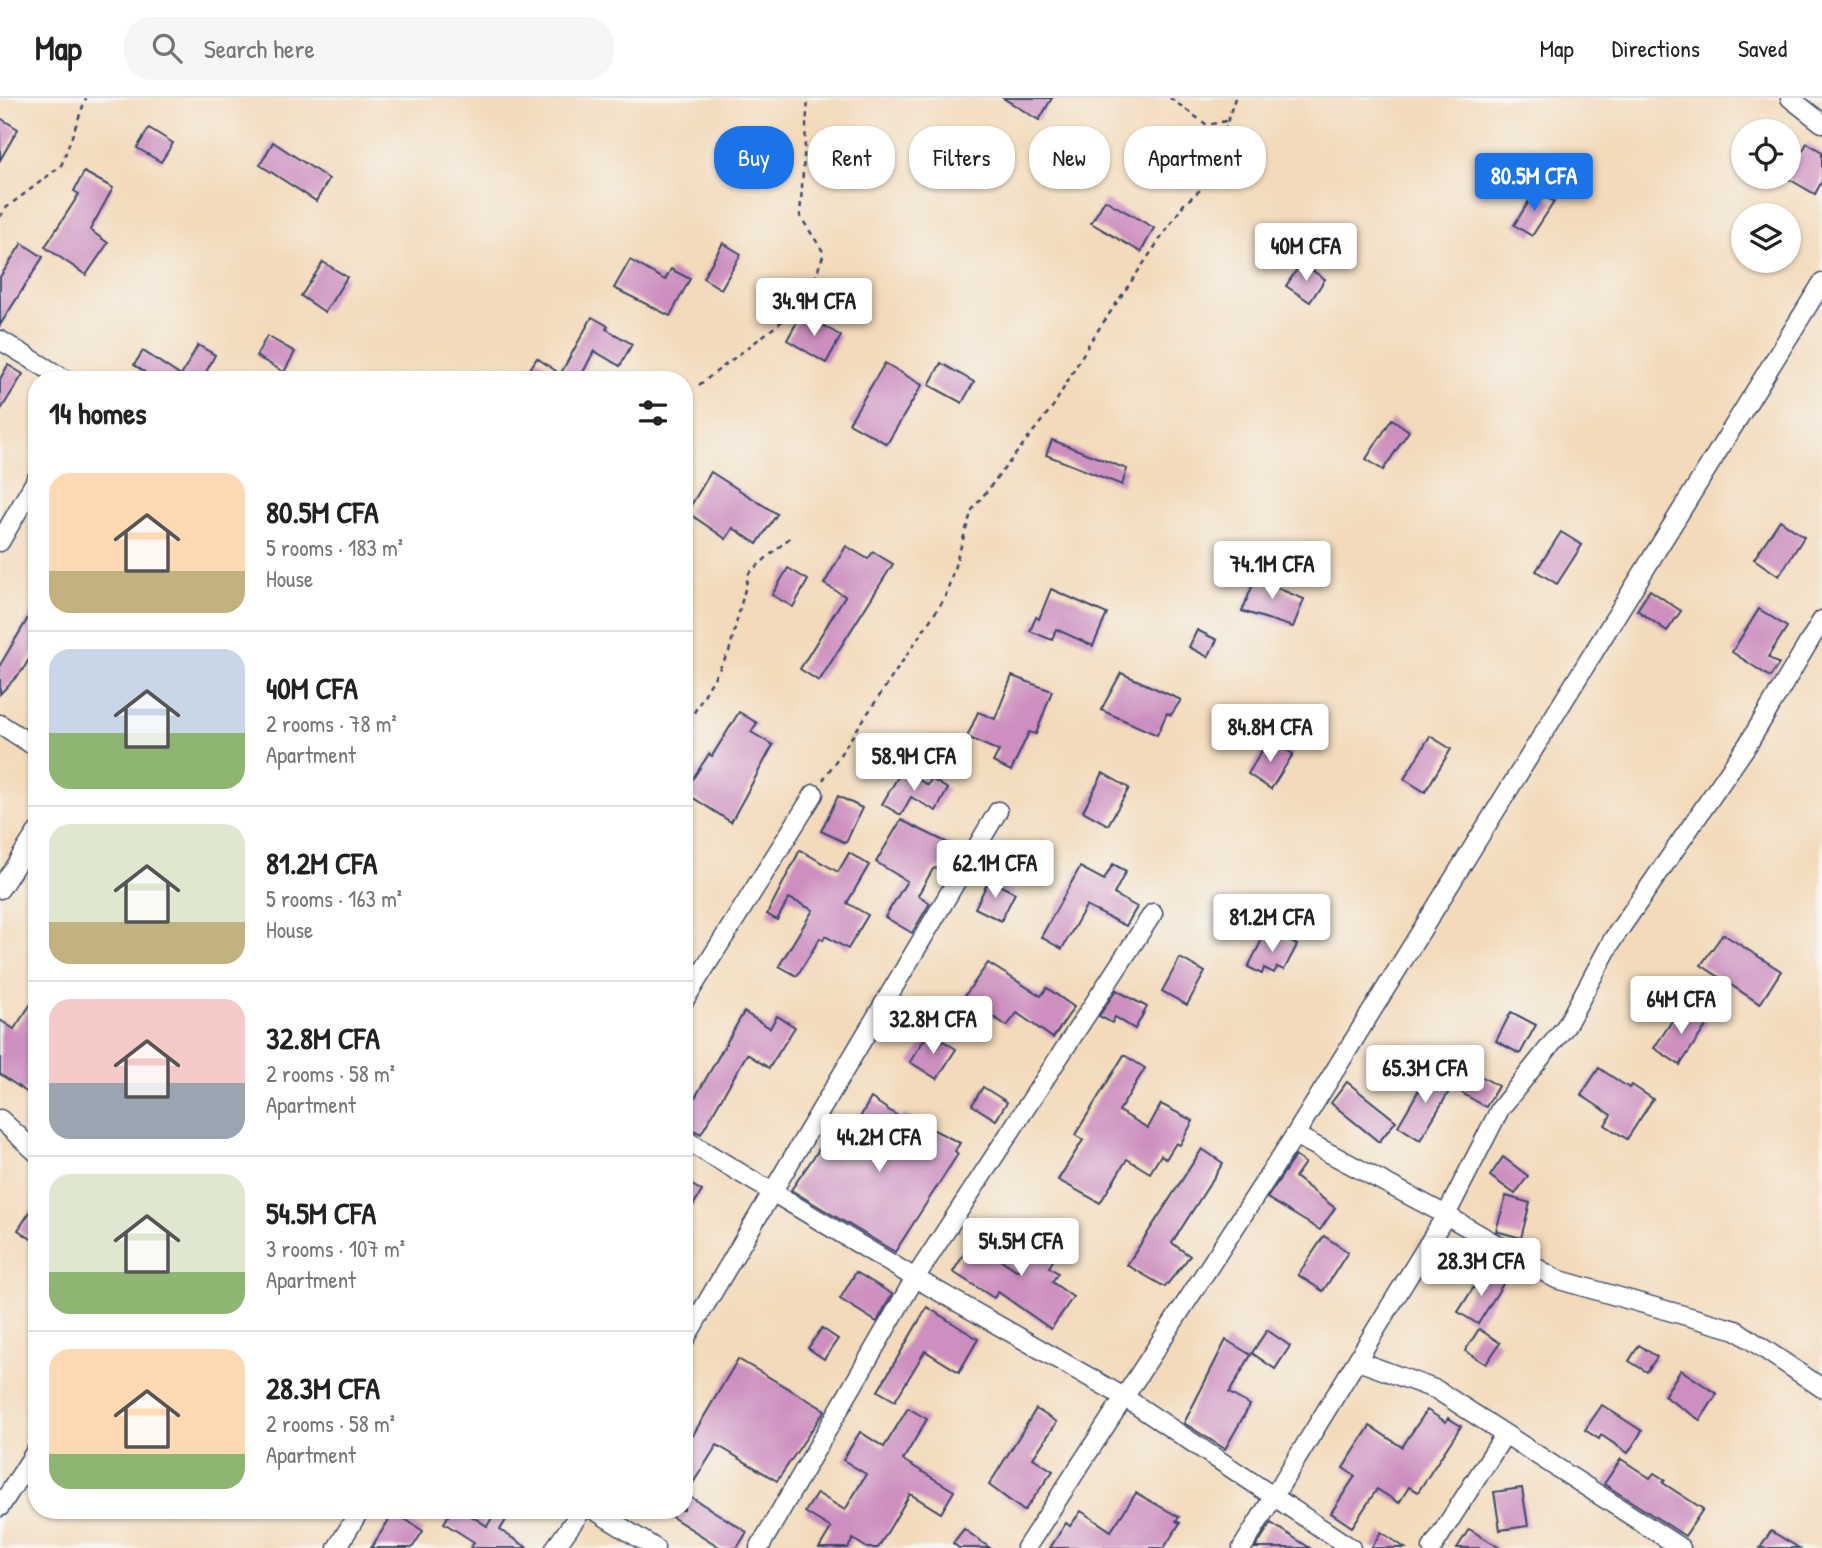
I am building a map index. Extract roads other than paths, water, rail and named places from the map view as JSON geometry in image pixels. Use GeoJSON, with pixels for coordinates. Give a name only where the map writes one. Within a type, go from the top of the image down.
{"type":"FeatureCollection","features":[{"type":"Feature","properties":{"kind":"street"},"geometry":{"type":"LineString","coordinates":[[1790,98],[1822,123]]}},
{"type":"Feature","properties":{"kind":"street"},"geometry":{"type":"LineString","coordinates":[[1026,1548],[1295,1135],[1822,283]]}},
{"type":"Feature","properties":{"kind":"street"},"geometry":{"type":"LineString","coordinates":[[0,340],[51,371]]}},
{"type":"Feature","properties":{"kind":"street"},"geometry":{"type":"LineString","coordinates":[[0,542],[28,494]]}},
{"type":"Feature","properties":{"kind":"street"},"geometry":{"type":"LineString","coordinates":[[1242,1548],[1446,1215],[1500,1109],[1566,1026],[1613,939],[1748,744],[1822,620]]}},
{"type":"Feature","properties":{"kind":"street"},"geometry":{"type":"LineString","coordinates":[[0,724],[28,742]]}},
{"type":"Feature","properties":{"kind":"street"},"geometry":{"type":"LineString","coordinates":[[693,987],[814,794]]}},
{"type":"Feature","properties":{"kind":"street"},"geometry":{"type":"LineString","coordinates":[[693,1326],[998,811]]}},
{"type":"Feature","properties":{"kind":"street"},"geometry":{"type":"LineString","coordinates":[[0,889],[28,846]]}},
{"type":"Feature","properties":{"kind":"street"},"geometry":{"type":"LineString","coordinates":[[759,1548],[915,1278],[1153,913]]}},
{"type":"Feature","properties":{"kind":"street"},"geometry":{"type":"LineString","coordinates":[[0,1119],[28,1145]]}},
{"type":"Feature","properties":{"kind":"street"},"geometry":{"type":"LineString","coordinates":[[1295,1135],[1446,1215],[1556,1279],[1736,1330],[1822,1388]]}},
{"type":"Feature","properties":{"kind":"street"},"geometry":{"type":"LineString","coordinates":[[693,1144],[915,1278],[1124,1397],[1351,1548]]}},
{"type":"Feature","properties":{"kind":"street"},"geometry":{"type":"LineString","coordinates":[[1358,1361],[1437,1390],[1681,1548]]}},
{"type":"Feature","properties":{"kind":"street"},"geometry":{"type":"LineString","coordinates":[[1432,1548],[1504,1434]]}},
{"type":"Feature","properties":{"kind":"street"},"geometry":{"type":"LineString","coordinates":[[0,1507],[28,1463]]}},
{"type":"Feature","properties":{"kind":"street"},"geometry":{"type":"LineString","coordinates":[[337,1548],[355,1519]]}},
{"type":"Feature","properties":{"kind":"street"},"geometry":{"type":"LineString","coordinates":[[555,1548],[576,1519]]}},
{"type":"Feature","properties":{"kind":"street"},"geometry":{"type":"LineString","coordinates":[[608,1519],[655,1548]]}}]}
